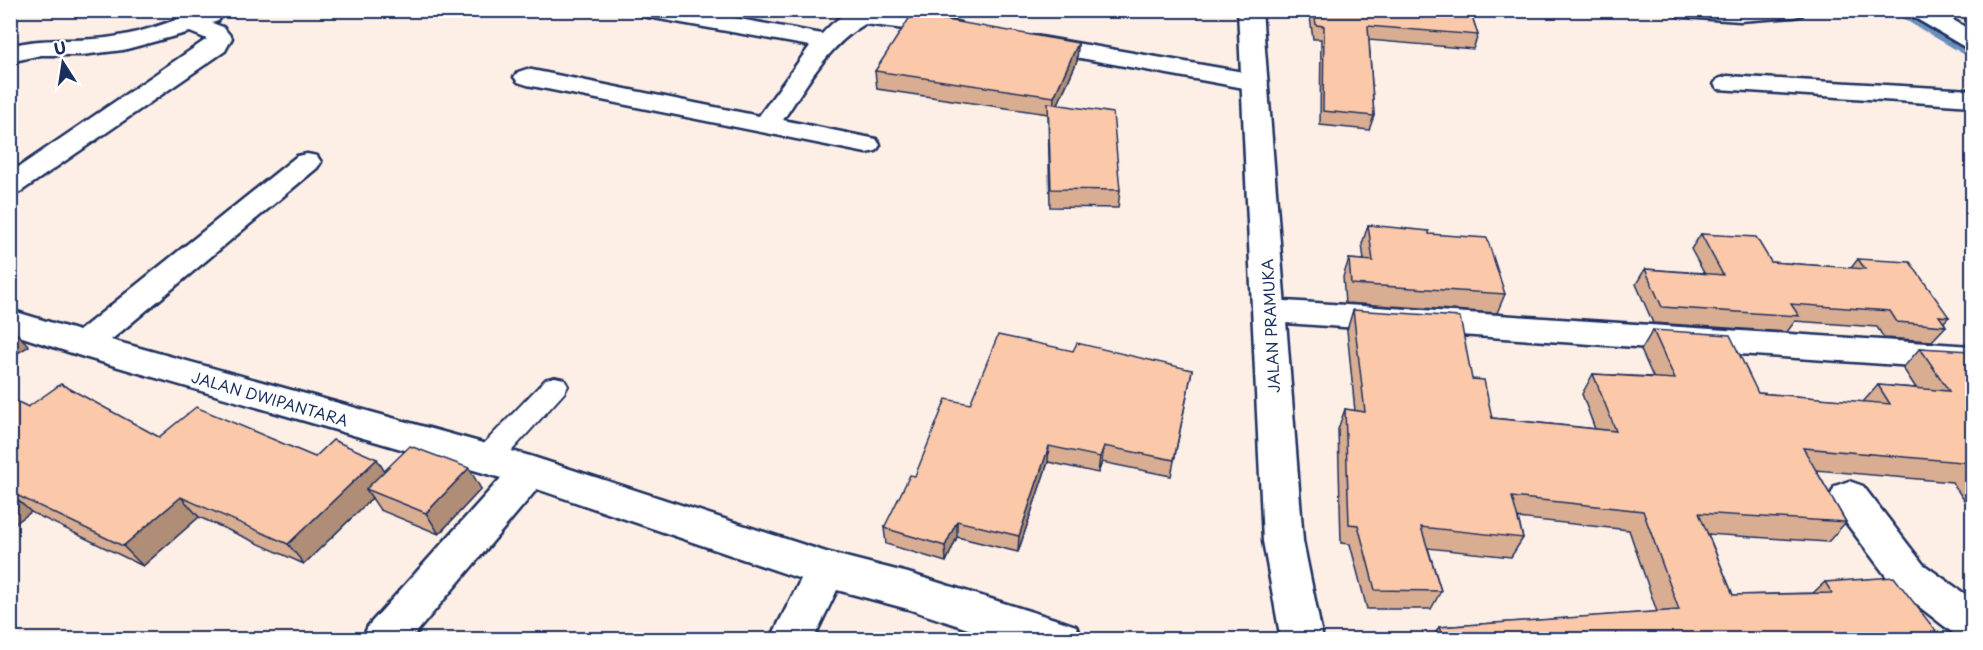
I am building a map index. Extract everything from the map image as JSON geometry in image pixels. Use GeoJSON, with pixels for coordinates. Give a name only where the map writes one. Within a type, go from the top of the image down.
{"type":"FeatureCollection","features":[{"type":"Feature","properties":{"kind":"street"},"geometry":{"type":"LineString","coordinates":[[10,55],[38,47],[94,47],[190,24],[223,10]]}},
{"type":"Feature","properties":{"kind":"street"},"geometry":{"type":"LineString","coordinates":[[648,10],[827,42]]}},
{"type":"Feature","properties":{"kind":"street","name":"JALAN PRAMUKA"},"geometry":{"type":"LineString","coordinates":[[1250,10],[1283,541],[1302,639]]}},
{"type":"Feature","properties":{"kind":"street"},"geometry":{"type":"LineString","coordinates":[[1683,10],[1740,14],[1794,10]]}},
{"type":"Feature","properties":{"kind":"street"},"geometry":{"type":"LineString","coordinates":[[1918,10],[1972,41]]}},
{"type":"Feature","properties":{"kind":"street"},"geometry":{"type":"LineString","coordinates":[[766,125],[834,33],[861,16],[972,32]]}},
{"type":"Feature","properties":{"kind":"street"},"geometry":{"type":"LineString","coordinates":[[10,186],[216,46],[220,38],[214,32],[190,24]]}},
{"type":"Feature","properties":{"kind":"street"},"geometry":{"type":"LineString","coordinates":[[1007,38],[1255,82]]}},
{"type":"Feature","properties":{"kind":"street"},"geometry":{"type":"LineString","coordinates":[[527,77],[866,145]]}},
{"type":"Feature","properties":{"kind":"street"},"geometry":{"type":"LineString","coordinates":[[1726,84],[1972,98]]}},
{"type":"Feature","properties":{"kind":"street"},"geometry":{"type":"LineString","coordinates":[[84,345],[306,162]]}},
{"type":"Feature","properties":{"kind":"street"},"geometry":{"type":"LineString","coordinates":[[1270,311],[1972,358]]}},
{"type":"Feature","properties":{"kind":"street","name":"JALAN DWIPANTARA"},"geometry":{"type":"LineString","coordinates":[[10,321],[84,345],[530,471],[826,570],[908,591],[1061,639]]}},
{"type":"Feature","properties":{"kind":"street"},"geometry":{"type":"LineString","coordinates":[[383,639],[530,471]]}},
{"type":"Feature","properties":{"kind":"street"},"geometry":{"type":"LineString","coordinates":[[1849,497],[1909,576],[1972,623]]}},
{"type":"Feature","properties":{"kind":"street"},"geometry":{"type":"LineString","coordinates":[[791,639],[826,570]]}},
{"type":"Feature","properties":{"kind":"lane"},"geometry":{"type":"LineString","coordinates":[[487,459],[555,386]]}},
{"type":"Feature","properties":{"kind":"building"},"geometry":{"type":"Polygon","coordinates":[[[1314,10],[1470,10],[1478,35],[1368,26],[1374,116],[1323,111],[1324,26],[1316,25],[1314,10]]]}},
{"type":"Feature","properties":{"kind":"building"},"geometry":{"type":"Polygon","coordinates":[[[912,14],[1078,43],[1054,97],[875,71],[912,14]]]}},
{"type":"Feature","properties":{"kind":"building"},"geometry":{"type":"Polygon","coordinates":[[[1048,103],[1113,113],[1120,190],[1051,189],[1048,103]]]}},
{"type":"Feature","properties":{"kind":"building"},"geometry":{"type":"Polygon","coordinates":[[[1368,225],[1429,231],[1429,234],[1487,238],[1505,294],[1351,284],[1349,259],[1373,261],[1368,225]]]}},
{"type":"Feature","properties":{"kind":"building"},"geometry":{"type":"Polygon","coordinates":[[[1701,234],[1756,237],[1771,262],[1865,269],[1858,259],[1910,262],[1949,317],[1939,316],[1946,326],[1897,322],[1890,311],[1791,304],[1799,316],[1662,307],[1645,269],[1723,275],[1701,234]]]}},
{"type":"Feature","properties":{"kind":"building"},"geometry":{"type":"Polygon","coordinates":[[[1353,310],[1460,317],[1472,379],[1484,380],[1492,418],[1616,431],[1593,374],[1675,379],[1653,330],[1730,335],[1758,393],[1890,404],[1878,385],[1949,391],[1920,348],[1971,351],[1972,463],[1803,448],[1846,522],[1699,513],[1733,595],[1832,593],[1825,582],[1894,577],[1942,639],[1444,639],[1439,627],[1679,610],[1643,511],[1512,497],[1523,538],[1421,527],[1441,591],[1375,590],[1358,525],[1349,524],[1345,409],[1365,412],[1353,310]]]}},
{"type":"Feature","properties":{"kind":"building"},"geometry":{"type":"Polygon","coordinates":[[[998,335],[1073,351],[1077,343],[1192,370],[1174,460],[1104,446],[1100,457],[1049,446],[1019,536],[957,521],[945,546],[884,528],[910,475],[915,476],[946,399],[970,404],[998,335]]]}},
{"type":"Feature","properties":{"kind":"building"},"geometry":{"type":"Polygon","coordinates":[[[61,384],[159,437],[196,407],[315,457],[333,440],[377,459],[288,544],[181,497],[123,546],[10,492],[10,398],[28,407],[61,384]]]}},
{"type":"Feature","properties":{"kind":"building"},"geometry":{"type":"Polygon","coordinates":[[[410,446],[469,468],[426,513],[366,489],[410,446]]]}},
{"type":"Feature","properties":{"kind":"waterway"},"geometry":{"type":"LineString","coordinates":[[1892,10],[1972,56]]}}]}
